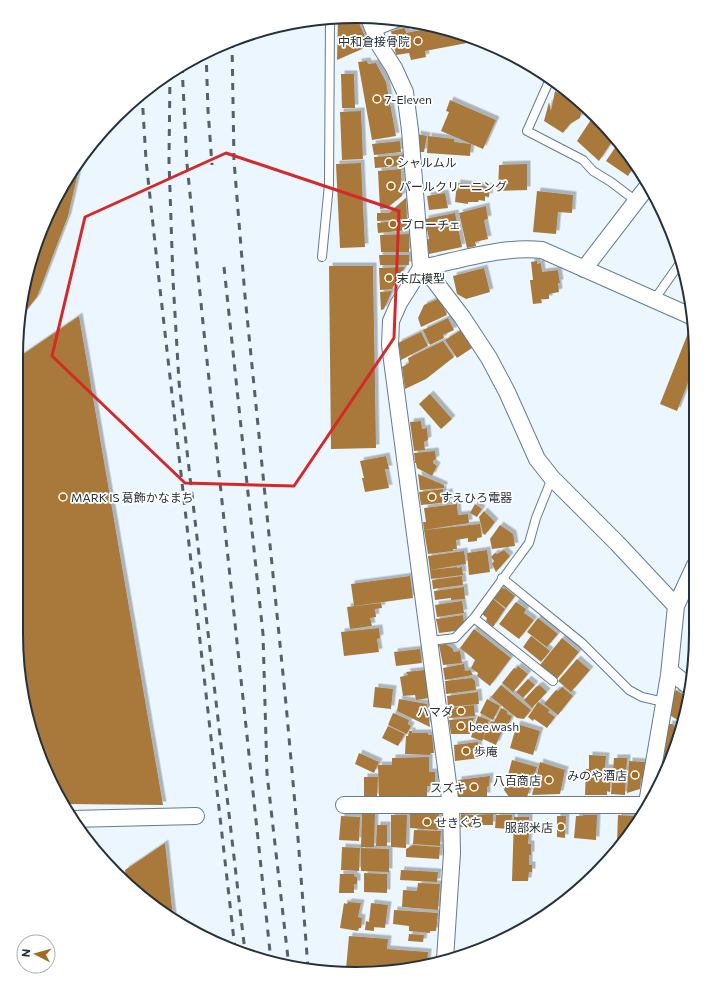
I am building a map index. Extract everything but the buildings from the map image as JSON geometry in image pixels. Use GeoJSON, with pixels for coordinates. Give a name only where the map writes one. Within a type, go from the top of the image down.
{"type":"FeatureCollection","features":[{"type":"Feature","properties":{"kind":"street"},"geometry":{"type":"LineString","coordinates":[[371,24],[380,46],[394,68],[405,92],[423,267],[462,317],[489,358],[507,392],[537,460],[552,478],[676,606]]}},
{"type":"Feature","properties":{"kind":"street"},"geometry":{"type":"LineString","coordinates":[[584,269],[645,191]]}},
{"type":"Feature","properties":{"kind":"street"},"geometry":{"type":"LineString","coordinates":[[445,955],[452,853],[451,806],[390,344],[391,321],[399,303],[423,267],[494,252],[525,249],[542,250],[686,314]]}},
{"type":"Feature","properties":{"kind":"street"},"geometry":{"type":"LineString","coordinates":[[651,789],[670,671],[676,606],[689,587]]}},
{"type":"Feature","properties":{"kind":"street"},"geometry":{"type":"LineString","coordinates":[[670,671],[685,683]]}},
{"type":"Feature","properties":{"kind":"street"},"geometry":{"type":"LineString","coordinates":[[344,805],[640,807]]}},
{"type":"Feature","properties":{"kind":"street"},"geometry":{"type":"LineString","coordinates":[[79,819],[196,816]]}},
{"type":"Feature","properties":{"kind":"lane"},"geometry":{"type":"LineString","coordinates":[[322,257],[329,184],[330,24]]}},
{"type":"Feature","properties":{"kind":"lane"},"geometry":{"type":"LineString","coordinates":[[548,84],[528,131],[583,160],[593,171],[612,182],[636,201]]}},
{"type":"Feature","properties":{"kind":"lane"},"geometry":{"type":"LineString","coordinates":[[654,300],[677,267]]}},
{"type":"Feature","properties":{"kind":"lane"},"geometry":{"type":"LineString","coordinates":[[430,641],[455,638],[474,618],[529,543],[536,518],[552,478]]}},
{"type":"Feature","properties":{"kind":"lane"},"geometry":{"type":"LineString","coordinates":[[502,578],[582,643],[629,690],[642,697],[664,702]]}},
{"type":"Feature","properties":{"kind":"lane"},"geometry":{"type":"LineString","coordinates":[[474,618],[553,681]]}},
{"type":"Feature","properties":{"kind":"highlighted area"},"geometry":{"type":"Polygon","coordinates":[[[226,153],[399,211],[394,338],[294,486],[185,483],[52,356],[85,217],[226,153]]]}},
{"type":"Feature","properties":{"kind":"railway"},"geometry":{"type":"LineString","coordinates":[[232,47],[234,161],[245,296],[286,704],[308,963]]}},
{"type":"Feature","properties":{"kind":"railway"},"geometry":{"type":"LineString","coordinates":[[206,59],[212,165]]}},
{"type":"Feature","properties":{"kind":"railway"},"geometry":{"type":"LineString","coordinates":[[182,72],[187,164],[270,956]]}},
{"type":"Feature","properties":{"kind":"railway"},"geometry":{"type":"LineString","coordinates":[[170,80],[169,161],[173,280],[179,382],[244,947]]}},
{"type":"Feature","properties":{"kind":"railway"},"geometry":{"type":"LineString","coordinates":[[142,101],[146,160],[159,280],[234,944]]}},
{"type":"Feature","properties":{"kind":"railway"},"geometry":{"type":"LineString","coordinates":[[224,267],[263,634],[267,774],[288,960]]}},
{"type":"Feature","properties":{"kind":"place","name":"中和倉接骨院"},"geometry":{"type":"Point","coordinates":[418,41]}},
{"type":"Feature","properties":{"kind":"place","name":"7-Eleven"},"geometry":{"type":"Point","coordinates":[377,99]}},
{"type":"Feature","properties":{"kind":"place","name":"シャルムル"},"geometry":{"type":"Point","coordinates":[389,162]}},
{"type":"Feature","properties":{"kind":"place","name":"パールクリーニング"},"geometry":{"type":"Point","coordinates":[391,186]}},
{"type":"Feature","properties":{"kind":"place","name":"ブローチェ"},"geometry":{"type":"Point","coordinates":[393,224]}},
{"type":"Feature","properties":{"kind":"place","name":"末広模型"},"geometry":{"type":"Point","coordinates":[389,278]}},
{"type":"Feature","properties":{"kind":"place","name":"MARK IS 葛飾かなまち"},"geometry":{"type":"Point","coordinates":[63,497]}},
{"type":"Feature","properties":{"kind":"place","name":"すえひろ電器"},"geometry":{"type":"Point","coordinates":[432,497]}},
{"type":"Feature","properties":{"kind":"place","name":"ハマダ"},"geometry":{"type":"Point","coordinates":[461,711]}},
{"type":"Feature","properties":{"kind":"place","name":"bee wash"},"geometry":{"type":"Point","coordinates":[461,726]}},
{"type":"Feature","properties":{"kind":"place","name":"歩庵"},"geometry":{"type":"Point","coordinates":[466,751]}},
{"type":"Feature","properties":{"kind":"place","name":"みのや酒店"},"geometry":{"type":"Point","coordinates":[635,775]}},
{"type":"Feature","properties":{"kind":"place","name":"八百商店"},"geometry":{"type":"Point","coordinates":[549,780]}},
{"type":"Feature","properties":{"kind":"place","name":"スズキ"},"geometry":{"type":"Point","coordinates":[474,787]}},
{"type":"Feature","properties":{"kind":"place","name":"せきぐち"},"geometry":{"type":"Point","coordinates":[427,822]}},
{"type":"Feature","properties":{"kind":"place","name":"服部米店"},"geometry":{"type":"Point","coordinates":[561,827]}}]}
